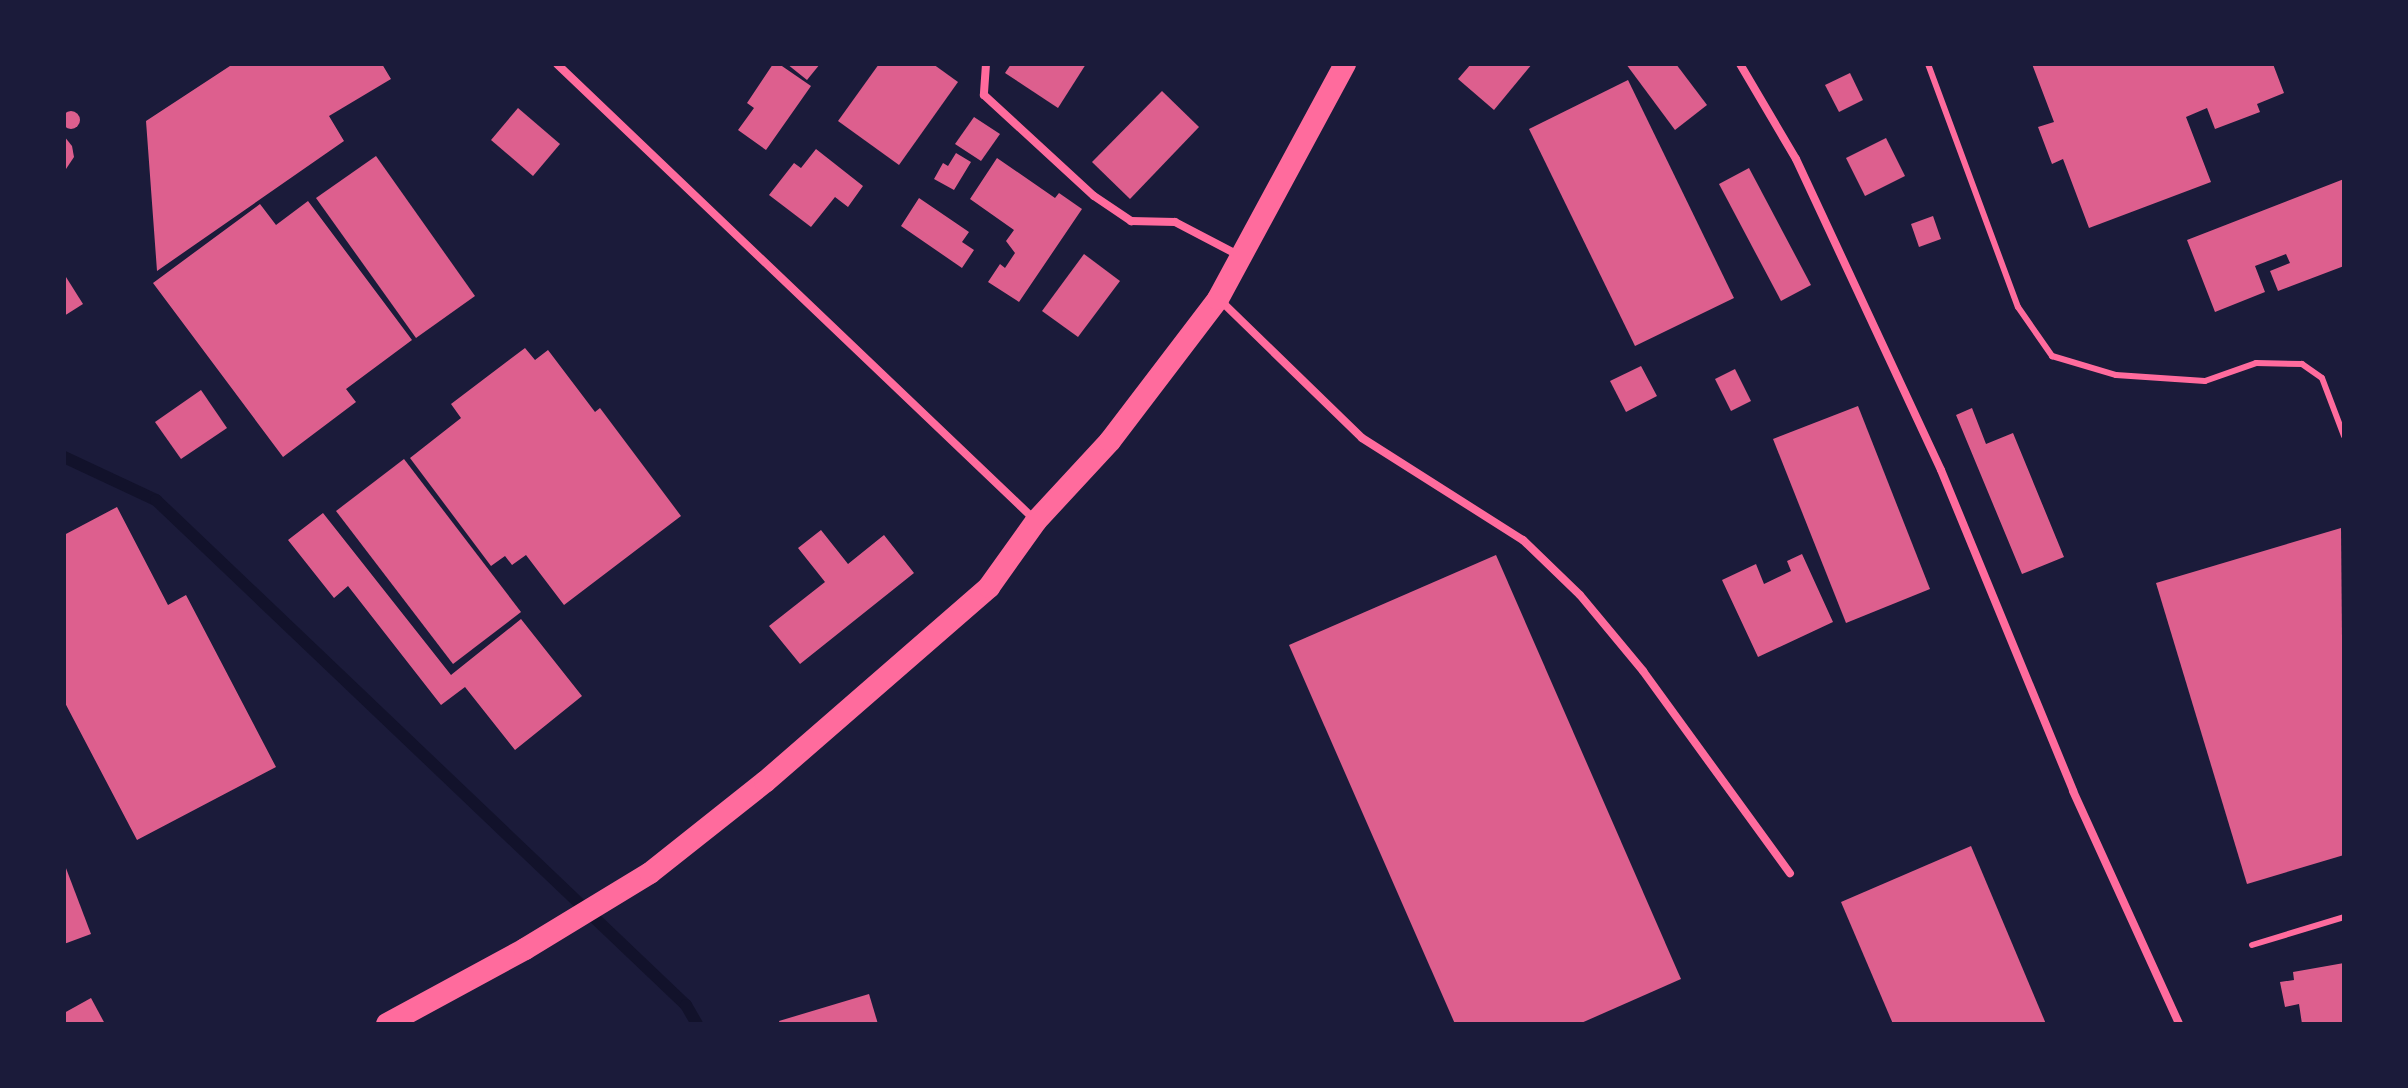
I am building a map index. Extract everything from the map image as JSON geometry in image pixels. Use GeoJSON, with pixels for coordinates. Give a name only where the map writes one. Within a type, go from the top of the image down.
{"type":"FeatureCollection","features":[{"type":"Feature","properties":{"kind":"highway"},"geometry":{"type":"LineString","coordinates":[[387,1024],[525,949],[650,873],[765,782],[989,587],[1036,521],[1110,441],[1218,299],[1345,64]]}},
{"type":"Feature","properties":{"kind":"street"},"geometry":{"type":"LineString","coordinates":[[557,64],[1036,521]]}},
{"type":"Feature","properties":{"kind":"street"},"geometry":{"type":"LineString","coordinates":[[986,64],[984,95],[1094,196],[1131,221],[1175,222],[1240,257]]}},
{"type":"Feature","properties":{"kind":"street"},"geometry":{"type":"LineString","coordinates":[[1740,64],[1796,159],[1934,456],[2073,791],[2179,1024]]}},
{"type":"Feature","properties":{"kind":"street"},"geometry":{"type":"LineString","coordinates":[[1218,299],[1362,438],[1523,540],[1580,595],[1643,671],[1790,873]]}},
{"type":"Feature","properties":{"kind":"lane"},"geometry":{"type":"LineString","coordinates":[[1928,64],[2018,307],[2052,356],[2116,375],[2205,381],[2256,363],[2302,364],[2322,378],[2344,436]]}},
{"type":"Feature","properties":{"kind":"lane"},"geometry":{"type":"LineString","coordinates":[[2252,945],[2344,917]]}},
{"type":"Feature","properties":{"kind":"building"},"geometry":{"type":"Polygon","coordinates":[[[233,64],[382,64],[391,79],[329,116],[344,141],[157,271],[146,121],[233,64]]]}},
{"type":"Feature","properties":{"kind":"building"},"geometry":{"type":"Polygon","coordinates":[[[773,64],[779,64],[811,86],[766,150],[738,130],[754,108],[747,103],[773,64]]]}},
{"type":"Feature","properties":{"kind":"building"},"geometry":{"type":"Polygon","coordinates":[[[787,64],[820,64],[807,80],[787,64]]]}},
{"type":"Feature","properties":{"kind":"building"},"geometry":{"type":"Polygon","coordinates":[[[879,64],[933,64],[958,82],[899,165],[838,121],[879,64]]]}},
{"type":"Feature","properties":{"kind":"building"},"geometry":{"type":"Polygon","coordinates":[[[1011,64],[1086,64],[1058,108],[1005,73],[1011,64]]]}},
{"type":"Feature","properties":{"kind":"building"},"geometry":{"type":"Polygon","coordinates":[[[1471,64],[1532,64],[1494,110],[1458,79],[1471,64]]]}},
{"type":"Feature","properties":{"kind":"building"},"geometry":{"type":"Polygon","coordinates":[[[1626,64],[1676,64],[1707,105],[1675,130],[1626,64]]]}},
{"type":"Feature","properties":{"kind":"building"},"geometry":{"type":"Polygon","coordinates":[[[2032,64],[2273,64],[2284,93],[2257,104],[2260,112],[2215,129],[2207,108],[2186,117],[2211,182],[2089,228],[2063,159],[2052,164],[2038,127],[2054,122],[2032,64]]]}},
{"type":"Feature","properties":{"kind":"building"},"geometry":{"type":"Polygon","coordinates":[[[1850,73],[1863,100],[1839,112],[1825,85],[1850,73]]]}},
{"type":"Feature","properties":{"kind":"building"},"geometry":{"type":"Polygon","coordinates":[[[1628,80],[1734,298],[1635,346],[1529,129],[1628,80]]]}},
{"type":"Feature","properties":{"kind":"building"},"geometry":{"type":"Polygon","coordinates":[[[1162,91],[1199,127],[1130,199],[1092,162],[1162,91]]]}},
{"type":"Feature","properties":{"kind":"building"},"geometry":{"type":"Polygon","coordinates":[[[518,108],[560,144],[533,176],[491,140],[518,108]]]}},
{"type":"Feature","properties":{"kind":"building"},"geometry":{"type":"Polygon","coordinates":[[[67,111],[75,111],[80,120],[78,127],[67,129],[62,124],[62,116],[67,111]]]}},
{"type":"Feature","properties":{"kind":"building"},"geometry":{"type":"Polygon","coordinates":[[[974,117],[1000,134],[981,161],[955,144],[974,117]]]}},
{"type":"Feature","properties":{"kind":"building"},"geometry":{"type":"Polygon","coordinates":[[[64,136],[72,146],[74,157],[64,172],[64,136]]]}},
{"type":"Feature","properties":{"kind":"building"},"geometry":{"type":"Polygon","coordinates":[[[1886,138],[1905,176],[1865,196],[1846,158],[1886,138]]]}},
{"type":"Feature","properties":{"kind":"building"},"geometry":{"type":"Polygon","coordinates":[[[816,149],[863,186],[848,207],[835,197],[811,227],[769,195],[794,163],[801,168],[816,149]]]}},
{"type":"Feature","properties":{"kind":"building"},"geometry":{"type":"Polygon","coordinates":[[[956,153],[971,162],[954,190],[934,179],[943,163],[948,166],[956,153]]]}},
{"type":"Feature","properties":{"kind":"building"},"geometry":{"type":"Polygon","coordinates":[[[376,156],[475,296],[416,338],[316,198],[376,156]]]}},
{"type":"Feature","properties":{"kind":"building"},"geometry":{"type":"Polygon","coordinates":[[[997,158],[1055,198],[1059,193],[1082,209],[1019,302],[988,282],[1000,264],[1005,268],[1015,253],[1006,241],[1014,230],[970,199],[997,158]]]}},
{"type":"Feature","properties":{"kind":"building"},"geometry":{"type":"Polygon","coordinates":[[[1749,168],[1811,285],[1781,301],[1719,184],[1749,168]]]}},
{"type":"Feature","properties":{"kind":"building"},"geometry":{"type":"Polygon","coordinates":[[[2344,179],[2344,266],[2278,291],[2270,271],[2290,263],[2286,254],[2255,266],[2265,292],[2215,312],[2187,240],[2344,179]]]}},
{"type":"Feature","properties":{"kind":"building"},"geometry":{"type":"Polygon","coordinates":[[[919,198],[969,232],[962,242],[974,250],[962,268],[901,226],[919,198]]]}},
{"type":"Feature","properties":{"kind":"building"},"geometry":{"type":"Polygon","coordinates":[[[308,201],[412,340],[346,389],[356,402],[283,457],[153,283],[260,204],[276,225],[308,201]]]}},
{"type":"Feature","properties":{"kind":"building"},"geometry":{"type":"Polygon","coordinates":[[[1933,216],[1941,239],[1919,247],[1911,224],[1933,216]]]}},
{"type":"Feature","properties":{"kind":"building"},"geometry":{"type":"Polygon","coordinates":[[[1084,254],[1120,281],[1078,337],[1042,311],[1084,254]]]}},
{"type":"Feature","properties":{"kind":"building"},"geometry":{"type":"Polygon","coordinates":[[[64,278],[83,304],[64,316],[64,278]]]}},
{"type":"Feature","properties":{"kind":"building"},"geometry":{"type":"Polygon","coordinates":[[[525,348],[535,360],[548,350],[595,412],[600,408],[681,516],[564,605],[526,555],[512,565],[505,556],[491,566],[410,458],[461,418],[451,404],[525,348]]]}},
{"type":"Feature","properties":{"kind":"building"},"geometry":{"type":"Polygon","coordinates":[[[1641,366],[1657,396],[1626,412],[1610,381],[1641,366]]]}},
{"type":"Feature","properties":{"kind":"building"},"geometry":{"type":"Polygon","coordinates":[[[1735,369],[1751,401],[1731,411],[1715,379],[1735,369]]]}},
{"type":"Feature","properties":{"kind":"building"},"geometry":{"type":"Polygon","coordinates":[[[201,390],[227,428],[181,459],[155,422],[201,390]]]}},
{"type":"Feature","properties":{"kind":"building"},"geometry":{"type":"Polygon","coordinates":[[[1858,406],[1930,589],[1846,623],[1773,439],[1858,406]]]}},
{"type":"Feature","properties":{"kind":"building"},"geometry":{"type":"Polygon","coordinates":[[[1972,408],[1986,444],[2013,433],[2064,557],[2022,574],[1956,415],[1972,408]]]}},
{"type":"Feature","properties":{"kind":"building"},"geometry":{"type":"Polygon","coordinates":[[[404,459],[521,612],[453,664],[336,511],[404,459]]]}},
{"type":"Feature","properties":{"kind":"building"},"geometry":{"type":"Polygon","coordinates":[[[117,507],[168,605],[186,595],[276,767],[137,840],[64,701],[64,535],[117,507]]]}},
{"type":"Feature","properties":{"kind":"building"},"geometry":{"type":"Polygon","coordinates":[[[323,513],[451,675],[521,619],[582,696],[515,750],[465,687],[441,705],[348,586],[334,598],[288,540],[323,513]]]}},
{"type":"Feature","properties":{"kind":"building"},"geometry":{"type":"Polygon","coordinates":[[[2341,528],[2344,855],[2247,884],[2156,583],[2341,528]]]}},
{"type":"Feature","properties":{"kind":"building"},"geometry":{"type":"Polygon","coordinates":[[[821,530],[848,564],[884,535],[914,573],[800,664],[769,626],[825,582],[798,548],[821,530]]]}},
{"type":"Feature","properties":{"kind":"building"},"geometry":{"type":"Polygon","coordinates":[[[1802,554],[1833,622],[1758,657],[1722,580],[1756,564],[1764,584],[1791,571],[1787,561],[1802,554]]]}},
{"type":"Feature","properties":{"kind":"building"},"geometry":{"type":"Polygon","coordinates":[[[1496,555],[1681,979],[1579,1024],[1455,1024],[1289,645],[1496,555]]]}},
{"type":"Feature","properties":{"kind":"building"},"geometry":{"type":"Polygon","coordinates":[[[1971,846],[2046,1024],[1893,1024],[1841,902],[1971,846]]]}},
{"type":"Feature","properties":{"kind":"building"},"geometry":{"type":"Polygon","coordinates":[[[64,863],[91,934],[64,944],[64,863]]]}},
{"type":"Feature","properties":{"kind":"building"},"geometry":{"type":"Polygon","coordinates":[[[2344,963],[2344,1024],[2302,1024],[2299,1004],[2285,1007],[2280,982],[2294,980],[2293,972],[2344,963]]]}},
{"type":"Feature","properties":{"kind":"building"},"geometry":{"type":"Polygon","coordinates":[[[869,994],[878,1024],[780,1024],[779,1021],[869,994]]]}},
{"type":"Feature","properties":{"kind":"building"},"geometry":{"type":"Polygon","coordinates":[[[91,998],[105,1024],[64,1024],[64,1013],[91,998]]]}},
{"type":"Feature","properties":{"kind":"waterway"},"geometry":{"type":"LineString","coordinates":[[64,457],[156,500],[686,1005],[697,1024]]}}]}
